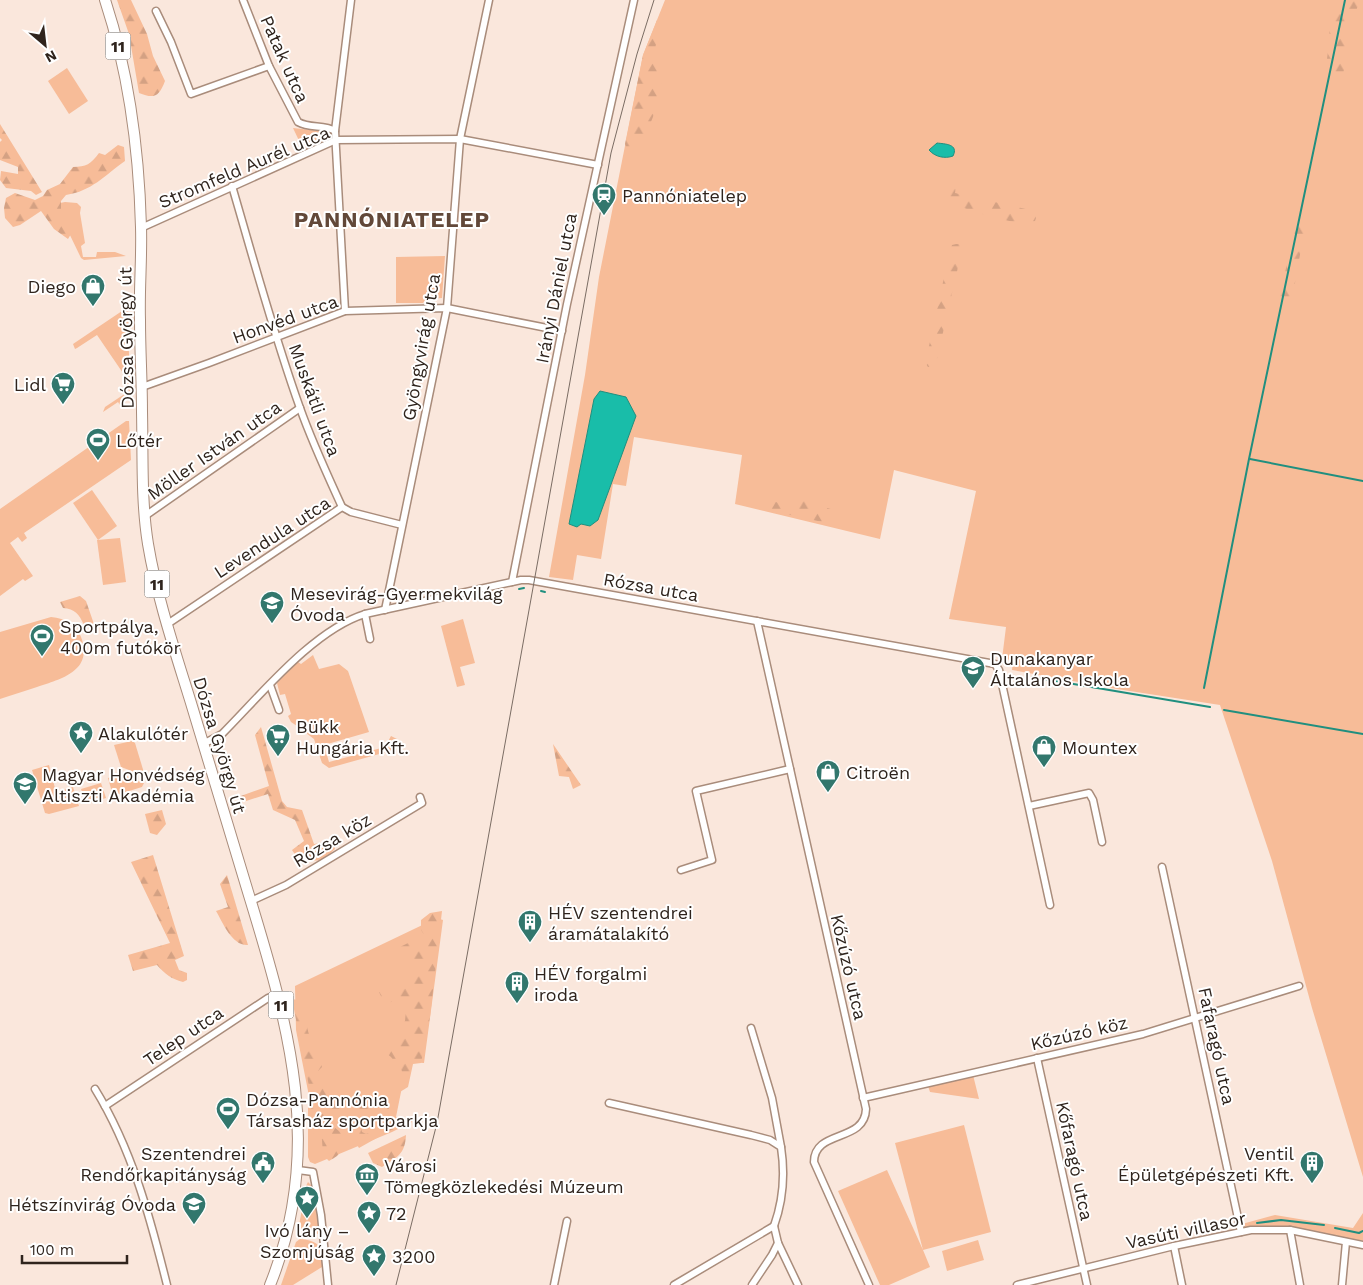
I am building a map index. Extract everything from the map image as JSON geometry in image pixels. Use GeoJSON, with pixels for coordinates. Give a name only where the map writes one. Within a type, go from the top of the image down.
{"type":"FeatureCollection","features":[{"type":"Feature","properties":{"kind":"main road","name":"Dózsa György út"},"geometry":{"type":"LineString","coordinates":[[105,0],[120,55],[136,148],[141,228],[140,319],[145,516],[148,544],[166,625],[279,994],[294,1068],[297,1096],[298,1170],[294,1206],[286,1240],[270,1285]]}},
{"type":"Feature","properties":{"kind":"street","name":"Patak utca"},"geometry":{"type":"LineString","coordinates":[[243,0],[269,66],[298,122],[304,125],[331,128],[335,131]]}},
{"type":"Feature","properties":{"kind":"street"},"geometry":{"type":"LineString","coordinates":[[346,311],[335,131],[351,0]]}},
{"type":"Feature","properties":{"kind":"street","name":"Gyöngyvirág utca"},"geometry":{"type":"LineString","coordinates":[[385,610],[447,308],[460,139],[489,0]]}},
{"type":"Feature","properties":{"kind":"street","name":"Irányi Dániel utca"},"geometry":{"type":"LineString","coordinates":[[512,582],[562,331],[633,0]]}},
{"type":"Feature","properties":{"kind":"street"},"geometry":{"type":"LineString","coordinates":[[156,11],[171,42],[191,94],[269,66]]}},
{"type":"Feature","properties":{"kind":"street","name":"Stromfeld Aurél utca"},"geometry":{"type":"LineString","coordinates":[[141,228],[336,140],[460,139],[598,165]]}},
{"type":"Feature","properties":{"kind":"street","name":"Muskátli utca"},"geometry":{"type":"LineString","coordinates":[[232,186],[276,337],[300,408],[319,457],[342,507]]}},
{"type":"Feature","properties":{"kind":"street","name":"Honvéd utca"},"geometry":{"type":"LineString","coordinates":[[142,387],[346,311],[447,308],[562,331]]}},
{"type":"Feature","properties":{"kind":"street","name":"Möller István utca"},"geometry":{"type":"LineString","coordinates":[[145,516],[300,408]]}},
{"type":"Feature","properties":{"kind":"street","name":"Levendula utca"},"geometry":{"type":"LineString","coordinates":[[166,625],[342,507],[351,512],[402,525]]}},
{"type":"Feature","properties":{"kind":"street","name":"Rózsa utca"},"geometry":{"type":"LineString","coordinates":[[203,744],[222,734],[318,640],[342,624],[365,614],[529,580],[995,664],[999,670],[1050,905]]}},
{"type":"Feature","properties":{"kind":"street"},"geometry":{"type":"LineString","coordinates":[[365,614],[370,639]]}},
{"type":"Feature","properties":{"kind":"street","name":"Kőzúzó utca"},"geometry":{"type":"LineString","coordinates":[[757,620],[866,1116],[856,1129],[822,1144],[814,1156],[814,1162],[869,1285]]}},
{"type":"Feature","properties":{"kind":"street"},"geometry":{"type":"LineString","coordinates":[[270,685],[279,710]]}},
{"type":"Feature","properties":{"kind":"street"},"geometry":{"type":"LineString","coordinates":[[681,870],[712,860],[696,791],[790,768]]}},
{"type":"Feature","properties":{"kind":"street"},"geometry":{"type":"LineString","coordinates":[[1029,806],[1089,793],[1093,800],[1102,842]]}},
{"type":"Feature","properties":{"kind":"street","name":"Rózsa köz"},"geometry":{"type":"LineString","coordinates":[[251,901],[286,885],[340,848],[422,803],[420,797]]}},
{"type":"Feature","properties":{"kind":"street","name":"Fafaragó utca"},"geometry":{"type":"LineString","coordinates":[[1162,867],[1241,1232]]}},
{"type":"Feature","properties":{"kind":"street","name":"Kőzúzó köz"},"geometry":{"type":"LineString","coordinates":[[863,1098],[1143,1034],[1299,986]]}},
{"type":"Feature","properties":{"kind":"street","name":"Telep utca"},"geometry":{"type":"LineString","coordinates":[[105,1106],[268,998],[279,994]]}},
{"type":"Feature","properties":{"kind":"street"},"geometry":{"type":"LineString","coordinates":[[751,1028],[772,1098],[783,1158],[780,1209],[774,1226],[778,1243],[798,1285]]}},
{"type":"Feature","properties":{"kind":"street","name":"Kőfaragó utca"},"geometry":{"type":"LineString","coordinates":[[1037,1058],[1087,1285]]}},
{"type":"Feature","properties":{"kind":"street"},"geometry":{"type":"LineString","coordinates":[[95,1089],[131,1162],[150,1217],[167,1285]]}},
{"type":"Feature","properties":{"kind":"street"},"geometry":{"type":"LineString","coordinates":[[609,1103],[751,1135],[770,1140],[781,1147]]}},
{"type":"Feature","properties":{"kind":"street"},"geometry":{"type":"LineString","coordinates":[[298,1170],[313,1172],[321,1215],[328,1285]]}},
{"type":"Feature","properties":{"kind":"street"},"geometry":{"type":"LineString","coordinates":[[554,1285],[567,1221]]}},
{"type":"Feature","properties":{"kind":"street"},"geometry":{"type":"LineString","coordinates":[[674,1285],[774,1226]]}},
{"type":"Feature","properties":{"kind":"street","name":"Vasúti villasor"},"geometry":{"type":"LineString","coordinates":[[1017,1285],[1174,1246],[1251,1230],[1290,1230],[1363,1245]]}},
{"type":"Feature","properties":{"kind":"street"},"geometry":{"type":"LineString","coordinates":[[1290,1230],[1300,1285]]}},
{"type":"Feature","properties":{"kind":"street"},"geometry":{"type":"LineString","coordinates":[[1342,1285],[1346,1242]]}},
{"type":"Feature","properties":{"kind":"street"},"geometry":{"type":"LineString","coordinates":[[752,1285],[778,1243]]}},
{"type":"Feature","properties":{"kind":"street"},"geometry":{"type":"LineString","coordinates":[[1174,1246],[1182,1285]]}},
{"type":"Feature","properties":{"kind":"green space"},"geometry":{"type":"Polygon","coordinates":[[[117,0],[131,0],[147,34],[153,56],[165,81],[161,90],[155,95],[149,96],[139,93],[129,34],[117,0]]]}},
{"type":"Feature","properties":{"kind":"green space"},"geometry":{"type":"Polygon","coordinates":[[[665,0],[1363,0],[1363,1177],[1312,1008],[1272,861],[1220,705],[1012,670],[1013,660],[1002,659],[1006,627],[949,619],[976,491],[894,470],[880,539],[735,504],[742,455],[634,437],[626,486],[613,484],[601,559],[577,555],[573,580],[549,577],[585,375],[599,277],[643,55],[665,0]]]}},
{"type":"Feature","properties":{"kind":"green space"},"geometry":{"type":"Polygon","coordinates":[[[1336,0],[1359,0],[1360,2],[1348,31],[1344,72],[1337,84],[1327,59],[1330,20],[1336,0]]]}},
{"type":"Feature","properties":{"kind":"green space"},"geometry":{"type":"Polygon","coordinates":[[[657,20],[664,23],[655,48],[658,66],[663,72],[659,97],[653,118],[631,160],[625,144],[643,55],[657,20]]]}},
{"type":"Feature","properties":{"kind":"green space"},"geometry":{"type":"Polygon","coordinates":[[[67,68],[88,101],[69,114],[48,81],[67,68]]]}},
{"type":"Feature","properties":{"kind":"green space"},"geometry":{"type":"Polygon","coordinates":[[[0,124],[42,192],[36,195],[31,191],[6,188],[0,180],[1,171],[18,174],[18,167],[0,160],[0,142],[2,140],[0,138],[0,124]]]}},
{"type":"Feature","properties":{"kind":"green space"},"geometry":{"type":"Polygon","coordinates":[[[293,128],[330,132],[331,138],[303,149],[293,128]]]}},
{"type":"Feature","properties":{"kind":"green space"},"geometry":{"type":"Polygon","coordinates":[[[118,145],[124,147],[125,161],[91,186],[66,195],[61,201],[61,210],[71,234],[68,239],[54,229],[41,211],[20,225],[13,227],[5,218],[6,198],[15,193],[35,200],[43,196],[47,190],[60,184],[73,167],[88,164],[99,153],[105,155],[118,145]]]}},
{"type":"Feature","properties":{"kind":"green space"},"geometry":{"type":"Polygon","coordinates":[[[955,177],[957,179],[955,193],[1030,210],[1034,213],[1035,221],[1028,223],[1007,220],[951,204],[948,183],[955,177]]]}},
{"type":"Feature","properties":{"kind":"green space"},"geometry":{"type":"Polygon","coordinates":[[[65,202],[77,203],[81,207],[80,213],[85,243],[81,246],[83,257],[96,257],[97,252],[115,252],[126,256],[84,260],[81,258],[55,204],[65,202]]]}},
{"type":"Feature","properties":{"kind":"green space"},"geometry":{"type":"Polygon","coordinates":[[[1301,221],[1307,230],[1304,232],[1292,300],[1279,299],[1296,224],[1301,221]]]}},
{"type":"Feature","properties":{"kind":"green space"},"geometry":{"type":"Polygon","coordinates":[[[959,244],[961,247],[961,254],[936,363],[928,367],[926,360],[950,250],[952,245],[959,244]]]}},
{"type":"Feature","properties":{"kind":"green space"},"geometry":{"type":"Polygon","coordinates":[[[445,256],[442,298],[426,299],[423,303],[396,303],[396,257],[445,256]]]}},
{"type":"Feature","properties":{"kind":"green space"},"geometry":{"type":"Polygon","coordinates":[[[126,310],[128,312],[130,397],[120,405],[118,402],[103,412],[105,407],[129,391],[124,381],[127,379],[97,335],[75,349],[73,344],[126,310]]]}},
{"type":"Feature","properties":{"kind":"green space"},"geometry":{"type":"Polygon","coordinates":[[[126,421],[129,421],[131,460],[24,533],[27,538],[22,542],[18,537],[10,543],[33,576],[25,581],[23,579],[0,596],[0,509],[126,421]]]}},
{"type":"Feature","properties":{"kind":"green space"},"geometry":{"type":"Polygon","coordinates":[[[92,490],[117,526],[98,540],[73,503],[92,490]]]}},
{"type":"Feature","properties":{"kind":"green space"},"geometry":{"type":"Polygon","coordinates":[[[757,498],[785,504],[801,500],[834,510],[839,518],[836,525],[754,507],[757,498]]]}},
{"type":"Feature","properties":{"kind":"green space"},"geometry":{"type":"Polygon","coordinates":[[[120,538],[126,582],[103,585],[97,540],[120,538]]]}},
{"type":"Feature","properties":{"kind":"green space"},"geometry":{"type":"Polygon","coordinates":[[[80,596],[86,601],[95,627],[84,625],[76,613],[63,608],[60,602],[80,596]]]}},
{"type":"Feature","properties":{"kind":"green space","name":"Sportpálya, 400m futókör"},"geometry":{"type":"Polygon","coordinates":[[[51,617],[70,622],[79,632],[84,649],[83,658],[79,666],[73,672],[56,681],[0,699],[0,632],[51,617]]]}},
{"type":"Feature","properties":{"kind":"green space"},"geometry":{"type":"Polygon","coordinates":[[[463,619],[475,663],[460,667],[465,685],[457,687],[441,626],[463,619]]]}},
{"type":"Feature","properties":{"kind":"green space"},"geometry":{"type":"Polygon","coordinates":[[[313,655],[319,669],[339,664],[348,671],[369,732],[324,745],[329,762],[385,747],[391,736],[397,739],[390,751],[329,768],[322,763],[314,739],[306,733],[309,728],[301,722],[297,726],[291,722],[288,716],[291,714],[285,694],[280,695],[277,683],[298,662],[301,664],[313,655]]]}},
{"type":"Feature","properties":{"kind":"green space"},"geometry":{"type":"Polygon","coordinates":[[[261,727],[282,801],[287,807],[302,810],[314,844],[334,840],[335,849],[322,860],[312,860],[301,855],[296,856],[292,850],[304,841],[295,820],[273,810],[268,794],[240,803],[238,797],[269,786],[255,735],[261,727]]]}},
{"type":"Feature","properties":{"kind":"green space"},"geometry":{"type":"Polygon","coordinates":[[[132,741],[135,743],[145,776],[121,767],[114,745],[132,741]]]}},
{"type":"Feature","properties":{"kind":"green space"},"geometry":{"type":"Polygon","coordinates":[[[553,744],[581,785],[573,789],[569,777],[559,776],[553,744]]]}},
{"type":"Feature","properties":{"kind":"green space"},"geometry":{"type":"Polygon","coordinates":[[[49,765],[56,792],[73,787],[79,806],[49,814],[45,813],[32,770],[49,765]]]}},
{"type":"Feature","properties":{"kind":"green space"},"geometry":{"type":"Polygon","coordinates":[[[121,774],[144,783],[142,787],[113,796],[108,778],[121,774]]]}},
{"type":"Feature","properties":{"kind":"green space"},"geometry":{"type":"Polygon","coordinates":[[[101,783],[106,798],[86,804],[81,789],[101,783]]]}},
{"type":"Feature","properties":{"kind":"green space"},"geometry":{"type":"Polygon","coordinates":[[[162,810],[166,824],[157,835],[150,833],[145,814],[162,810]]]}},
{"type":"Feature","properties":{"kind":"green space"},"geometry":{"type":"Polygon","coordinates":[[[153,855],[184,956],[175,960],[179,970],[187,973],[187,980],[183,982],[168,976],[157,965],[133,971],[128,955],[170,943],[131,862],[153,855]]]}},
{"type":"Feature","properties":{"kind":"green space"},"geometry":{"type":"Polygon","coordinates":[[[227,875],[248,945],[237,942],[233,938],[216,911],[228,907],[220,884],[227,875]]]}},
{"type":"Feature","properties":{"kind":"green space"},"geometry":{"type":"Polygon","coordinates":[[[442,911],[430,1017],[421,1063],[413,1064],[408,1087],[395,1095],[389,1103],[389,1113],[393,1119],[409,1121],[405,1127],[391,1130],[359,1148],[352,1133],[356,1107],[365,1104],[374,1110],[361,1125],[362,1132],[366,1134],[382,1128],[384,1118],[381,1104],[389,1092],[398,1084],[402,1071],[391,1057],[381,1049],[386,1045],[400,1046],[399,1029],[405,1021],[406,1010],[402,998],[385,1004],[379,992],[389,993],[392,997],[412,982],[415,967],[404,955],[400,947],[408,943],[421,948],[427,940],[421,930],[421,920],[430,913],[442,911]]]}},
{"type":"Feature","properties":{"kind":"green space"},"geometry":{"type":"Polygon","coordinates":[[[437,918],[443,920],[424,1063],[407,1062],[396,1117],[413,1120],[412,1122],[315,1164],[310,1162],[308,1157],[308,1091],[296,1030],[295,986],[437,918]]]}},
{"type":"Feature","properties":{"kind":"green space"},"geometry":{"type":"Polygon","coordinates":[[[292,999],[298,1000],[307,1013],[307,1027],[322,1067],[315,1074],[319,1084],[333,1089],[340,1111],[334,1127],[344,1135],[343,1144],[339,1154],[329,1161],[323,1155],[322,1140],[314,1135],[309,1086],[292,999]]]}},
{"type":"Feature","properties":{"kind":"green space"},"geometry":{"type":"Polygon","coordinates":[[[973,1075],[979,1099],[930,1092],[928,1086],[973,1075]]]}},
{"type":"Feature","properties":{"kind":"green space"},"geometry":{"type":"Polygon","coordinates":[[[964,1125],[991,1232],[923,1250],[895,1143],[964,1125]]]}},
{"type":"Feature","properties":{"kind":"green space"},"geometry":{"type":"Polygon","coordinates":[[[406,1135],[404,1147],[396,1158],[382,1167],[373,1163],[368,1153],[406,1135]]]}},
{"type":"Feature","properties":{"kind":"green space"},"geometry":{"type":"Polygon","coordinates":[[[887,1170],[930,1267],[889,1285],[880,1285],[838,1191],[887,1170]]]}},
{"type":"Feature","properties":{"kind":"green space"},"geometry":{"type":"Polygon","coordinates":[[[308,1182],[312,1186],[320,1230],[318,1234],[311,1232],[300,1233],[298,1231],[308,1182]]]}},
{"type":"Feature","properties":{"kind":"green space"},"geometry":{"type":"Polygon","coordinates":[[[1363,1213],[1363,1241],[1290,1227],[1231,1227],[1275,1215],[1353,1228],[1363,1213]]]}},
{"type":"Feature","properties":{"kind":"green space"},"geometry":{"type":"Polygon","coordinates":[[[300,1239],[311,1241],[319,1246],[323,1255],[322,1267],[293,1285],[281,1285],[296,1242],[300,1239]]]}},
{"type":"Feature","properties":{"kind":"green space"},"geometry":{"type":"Polygon","coordinates":[[[978,1240],[984,1260],[947,1271],[942,1251],[978,1240]]]}},
{"type":"Feature","properties":{"kind":"water"},"geometry":{"type":"Polygon","coordinates":[[[937,143],[953,147],[953,156],[940,157],[931,152],[929,150],[937,143]]]}},
{"type":"Feature","properties":{"kind":"water"},"geometry":{"type":"Polygon","coordinates":[[[600,391],[626,397],[636,416],[598,520],[590,526],[581,524],[577,527],[569,524],[594,399],[600,391]]]}},
{"type":"Feature","properties":{"kind":"waterway"},"geometry":{"type":"LineString","coordinates":[[1204,688],[1249,459],[1345,0]]}},
{"type":"Feature","properties":{"kind":"waterway"},"geometry":{"type":"LineString","coordinates":[[1250,459],[1363,481]]}},
{"type":"Feature","properties":{"kind":"waterway"},"geometry":{"type":"LineString","coordinates":[[519,589],[524,588]]}},
{"type":"Feature","properties":{"kind":"waterway"},"geometry":{"type":"LineString","coordinates":[[541,591],[545,592]]}},
{"type":"Feature","properties":{"kind":"waterway"},"geometry":{"type":"LineString","coordinates":[[1032,677],[1210,707]]}},
{"type":"Feature","properties":{"kind":"waterway"},"geometry":{"type":"LineString","coordinates":[[1224,710],[1363,734]]}},
{"type":"Feature","properties":{"kind":"waterway"},"geometry":{"type":"LineString","coordinates":[[1257,1223],[1281,1220],[1324,1225]]}},
{"type":"Feature","properties":{"kind":"waterway"},"geometry":{"type":"LineString","coordinates":[[1335,1228],[1359,1233],[1363,1231]]}},
{"type":"Feature","properties":{"kind":"tram line"},"geometry":{"type":"LineString","coordinates":[[396,1285],[437,1123],[611,153],[637,54],[654,0]]}},
{"type":"Feature","properties":{"kind":"place","name":"Pannóniatelep"},"geometry":{"type":"Point","coordinates":[604,216]}},
{"type":"Feature","properties":{"kind":"place","name":"Diego"},"geometry":{"type":"Point","coordinates":[93,307]}},
{"type":"Feature","properties":{"kind":"place","name":"Lidl"},"geometry":{"type":"Point","coordinates":[63,405]}},
{"type":"Feature","properties":{"kind":"place","name":"Lőtér"},"geometry":{"type":"Point","coordinates":[98,461]}},
{"type":"Feature","properties":{"kind":"place","name":"Mesevirág-Gyermekvilág Óvoda"},"geometry":{"type":"Point","coordinates":[272,624]}},
{"type":"Feature","properties":{"kind":"place","name":"Sportpálya, 400m futókör"},"geometry":{"type":"Point","coordinates":[42,657]}},
{"type":"Feature","properties":{"kind":"place","name":"Dunakanyar Általános Iskola"},"geometry":{"type":"Point","coordinates":[973,689]}},
{"type":"Feature","properties":{"kind":"place","name":"Alakulótér"},"geometry":{"type":"Point","coordinates":[81,754]}},
{"type":"Feature","properties":{"kind":"place","name":"Bükk Hungária Kft."},"geometry":{"type":"Point","coordinates":[278,757]}},
{"type":"Feature","properties":{"kind":"place","name":"Mountex"},"geometry":{"type":"Point","coordinates":[1044,768]}},
{"type":"Feature","properties":{"kind":"place","name":"Citroën"},"geometry":{"type":"Point","coordinates":[828,793]}},
{"type":"Feature","properties":{"kind":"place","name":"Magyar Honvédség Altiszti Akadémia"},"geometry":{"type":"Point","coordinates":[25,805]}},
{"type":"Feature","properties":{"kind":"place","name":"HÉV szentendrei áramátalakító"},"geometry":{"type":"Point","coordinates":[530,943]}},
{"type":"Feature","properties":{"kind":"place","name":"HÉV forgalmi iroda"},"geometry":{"type":"Point","coordinates":[517,1004]}},
{"type":"Feature","properties":{"kind":"place","name":"Dózsa-Pannónia Társasház sportparkja"},"geometry":{"type":"Point","coordinates":[228,1130]}},
{"type":"Feature","properties":{"kind":"place","name":"Szentendrei Rendőrkapitányság"},"geometry":{"type":"Point","coordinates":[263,1184]}},
{"type":"Feature","properties":{"kind":"place","name":"Ventil Épületgépészeti Kft."},"geometry":{"type":"Point","coordinates":[1312,1184]}},
{"type":"Feature","properties":{"kind":"place","name":"Városi Tömegközlekedési Múzeum"},"geometry":{"type":"Point","coordinates":[367,1196]}},
{"type":"Feature","properties":{"kind":"place","name":"Ivó lány – Szomjúság"},"geometry":{"type":"Point","coordinates":[307,1219]}},
{"type":"Feature","properties":{"kind":"place","name":"Hétszínvirág Óvoda"},"geometry":{"type":"Point","coordinates":[194,1225]}},
{"type":"Feature","properties":{"kind":"place","name":"72"},"geometry":{"type":"Point","coordinates":[369,1234]}},
{"type":"Feature","properties":{"kind":"place","name":"3200"},"geometry":{"type":"Point","coordinates":[374,1277]}},
{"type":"Feature","properties":{"kind":"district","name":"PANNÓNIATELEP"},"geometry":{"type":"Point","coordinates":[392,219]}}]}
